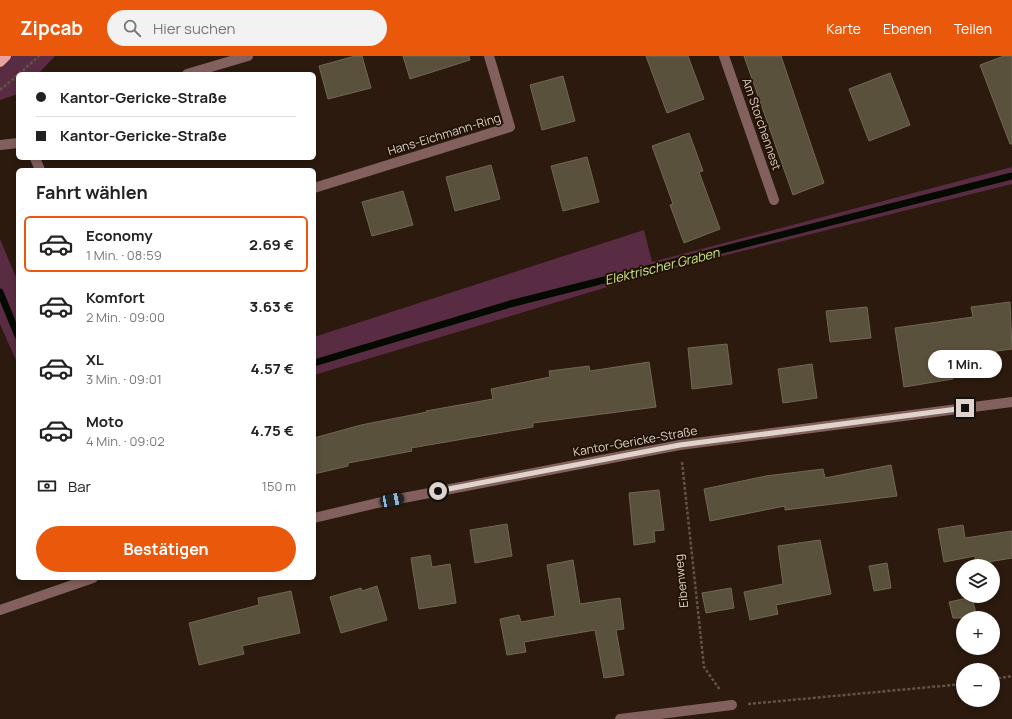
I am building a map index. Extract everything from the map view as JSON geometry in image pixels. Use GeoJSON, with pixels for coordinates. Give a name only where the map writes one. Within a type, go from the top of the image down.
{"type":"FeatureCollection","features":[{"type":"Feature","properties":{"kind":"main road"},"geometry":{"type":"LineString","coordinates":[[0,62],[6,56]]}},
{"type":"Feature","properties":{"kind":"street"},"geometry":{"type":"LineString","coordinates":[[194,72],[248,56]]}},
{"type":"Feature","properties":{"kind":"street","name":"Hans-Eichmann-Ring"},"geometry":{"type":"LineString","coordinates":[[316,187],[510,127],[489,56]]}},
{"type":"Feature","properties":{"kind":"street","name":"Am Storchennest"},"geometry":{"type":"LineString","coordinates":[[724,56],[774,200]]}},
{"type":"Feature","properties":{"kind":"street"},"geometry":{"type":"LineString","coordinates":[[0,146],[16,143]]}},
{"type":"Feature","properties":{"kind":"street","name":"Kantor-Gericke-Straße"},"geometry":{"type":"LineString","coordinates":[[316,518],[377,503],[680,445],[1012,402]]}},
{"type":"Feature","properties":{"kind":"street"},"geometry":{"type":"LineString","coordinates":[[0,610],[87,580]]}},
{"type":"Feature","properties":{"kind":"street"},"geometry":{"type":"LineString","coordinates":[[620,719],[732,705]]}},
{"type":"Feature","properties":{"kind":"path"},"geometry":{"type":"LineString","coordinates":[[20,72],[39,56]]}},
{"type":"Feature","properties":{"kind":"path"},"geometry":{"type":"LineString","coordinates":[[0,90],[16,76]]}},
{"type":"Feature","properties":{"kind":"path","name":"Eibenweg"},"geometry":{"type":"LineString","coordinates":[[680,445],[704,667],[732,705]]}},
{"type":"Feature","properties":{"kind":"path"},"geometry":{"type":"LineString","coordinates":[[1000,678],[1012,676]]}},
{"type":"Feature","properties":{"kind":"path"},"geometry":{"type":"LineString","coordinates":[[732,705],[956,685]]}},
{"type":"Feature","properties":{"kind":"shaded area"},"geometry":{"type":"Polygon","coordinates":[[[0,56],[55,56],[40,72],[16,72],[16,95],[0,100],[0,56]]]}},
{"type":"Feature","properties":{"kind":"shaded area"},"geometry":{"type":"Polygon","coordinates":[[[1012,167],[1012,184],[654,273],[316,374],[316,336],[644,230],[652,262],[1012,167]]]}},
{"type":"Feature","properties":{"kind":"shaded area"},"geometry":{"type":"Polygon","coordinates":[[[0,239],[16,277],[16,360],[0,324],[0,239]]]}},
{"type":"Feature","properties":{"kind":"building"},"geometry":{"type":"Polygon","coordinates":[[[355,56],[362,56],[371,88],[328,99],[319,66],[355,56]]]}},
{"type":"Feature","properties":{"kind":"building"},"geometry":{"type":"Polygon","coordinates":[[[403,56],[469,56],[470,60],[410,79],[403,56]]]}},
{"type":"Feature","properties":{"kind":"building"},"geometry":{"type":"Polygon","coordinates":[[[646,56],[688,56],[704,99],[667,113],[646,56]]]}},
{"type":"Feature","properties":{"kind":"building"},"geometry":{"type":"Polygon","coordinates":[[[744,56],[781,56],[824,183],[793,195],[744,56]]]}},
{"type":"Feature","properties":{"kind":"building"},"geometry":{"type":"Polygon","coordinates":[[[1004,56],[1012,56],[1012,144],[1010,144],[980,65],[1004,56]]]}},
{"type":"Feature","properties":{"kind":"building"},"geometry":{"type":"Polygon","coordinates":[[[890,73],[910,125],[869,141],[849,89],[890,73]]]}},
{"type":"Feature","properties":{"kind":"building"},"geometry":{"type":"Polygon","coordinates":[[[563,76],[575,121],[542,130],[530,85],[563,76]]]}},
{"type":"Feature","properties":{"kind":"building"},"geometry":{"type":"Polygon","coordinates":[[[689,133],[703,171],[699,172],[720,229],[684,243],[670,205],[673,204],[652,146],[689,133]]]}},
{"type":"Feature","properties":{"kind":"building"},"geometry":{"type":"Polygon","coordinates":[[[587,157],[599,202],[563,211],[551,166],[587,157]]]}},
{"type":"Feature","properties":{"kind":"building"},"geometry":{"type":"Polygon","coordinates":[[[491,165],[500,199],[455,211],[446,177],[491,165]]]}},
{"type":"Feature","properties":{"kind":"building"},"geometry":{"type":"Polygon","coordinates":[[[403,191],[413,225],[372,236],[362,202],[403,191]]]}},
{"type":"Feature","properties":{"kind":"building"},"geometry":{"type":"Polygon","coordinates":[[[1010,302],[1012,349],[950,357],[953,379],[904,387],[895,328],[973,317],[971,307],[1010,302]]]}},
{"type":"Feature","properties":{"kind":"building"},"geometry":{"type":"Polygon","coordinates":[[[867,307],[871,338],[830,342],[826,311],[867,307]]]}},
{"type":"Feature","properties":{"kind":"building"},"geometry":{"type":"Polygon","coordinates":[[[727,344],[732,384],[692,389],[688,348],[727,344]]]}},
{"type":"Feature","properties":{"kind":"building"},"geometry":{"type":"Polygon","coordinates":[[[649,362],[656,407],[533,423],[533,427],[411,448],[412,451],[348,463],[348,466],[316,474],[316,437],[361,425],[493,399],[491,389],[550,377],[549,371],[589,366],[590,371],[649,362]]]}},
{"type":"Feature","properties":{"kind":"building"},"geometry":{"type":"Polygon","coordinates":[[[812,364],[817,398],[783,403],[778,369],[812,364]]]}},
{"type":"Feature","properties":{"kind":"building"},"geometry":{"type":"Polygon","coordinates":[[[891,465],[897,496],[785,510],[785,506],[710,521],[704,489],[766,476],[823,469],[825,478],[891,465]]]}},
{"type":"Feature","properties":{"kind":"building"},"geometry":{"type":"Polygon","coordinates":[[[659,490],[664,530],[654,531],[655,542],[634,545],[629,493],[659,490]]]}},
{"type":"Feature","properties":{"kind":"building"},"geometry":{"type":"Polygon","coordinates":[[[507,524],[512,556],[475,563],[470,530],[507,524]]]}},
{"type":"Feature","properties":{"kind":"building"},"geometry":{"type":"Polygon","coordinates":[[[963,525],[965,538],[1012,531],[1012,558],[1000,560],[975,559],[975,556],[944,562],[938,529],[963,525]]]}},
{"type":"Feature","properties":{"kind":"building"},"geometry":{"type":"Polygon","coordinates":[[[820,540],[831,594],[776,605],[778,614],[750,620],[744,592],[783,584],[778,546],[820,540]]]}},
{"type":"Feature","properties":{"kind":"building"},"geometry":{"type":"Polygon","coordinates":[[[430,555],[432,567],[450,564],[456,603],[419,609],[411,558],[430,555]]]}},
{"type":"Feature","properties":{"kind":"building"},"geometry":{"type":"Polygon","coordinates":[[[573,560],[580,604],[620,598],[624,629],[616,630],[624,675],[604,678],[595,630],[524,642],[526,652],[507,655],[500,619],[519,615],[521,622],[555,616],[547,565],[573,560]]]}},
{"type":"Feature","properties":{"kind":"building"},"geometry":{"type":"Polygon","coordinates":[[[887,563],[891,588],[874,591],[869,566],[887,563]]]}},
{"type":"Feature","properties":{"kind":"building"},"geometry":{"type":"Polygon","coordinates":[[[377,586],[387,620],[341,633],[330,597],[361,588],[362,591],[377,586]]]}},
{"type":"Feature","properties":{"kind":"building"},"geometry":{"type":"Polygon","coordinates":[[[731,588],[734,608],[706,613],[702,593],[731,588]]]}},
{"type":"Feature","properties":{"kind":"building"},"geometry":{"type":"Polygon","coordinates":[[[291,591],[300,633],[242,646],[244,654],[199,665],[189,623],[259,605],[258,598],[291,591]]]}},
{"type":"Feature","properties":{"kind":"building"},"geometry":{"type":"Polygon","coordinates":[[[956,600],[956,603],[973,603],[975,611],[956,611],[956,618],[953,618],[949,602],[956,600]]]}},
{"type":"Feature","properties":{"kind":"waterway","name":"Elektrischer Graben"},"geometry":{"type":"LineString","coordinates":[[316,362],[510,304],[1012,176]]}},
{"type":"Feature","properties":{"kind":"waterway","name":"Elektrischer Graben"},"geometry":{"type":"LineString","coordinates":[[0,292],[16,331]]}},
{"type":"Feature","properties":{"kind":"route"},"geometry":{"type":"LineString","coordinates":[[438,491],[680,445],[965,408]]}}]}
